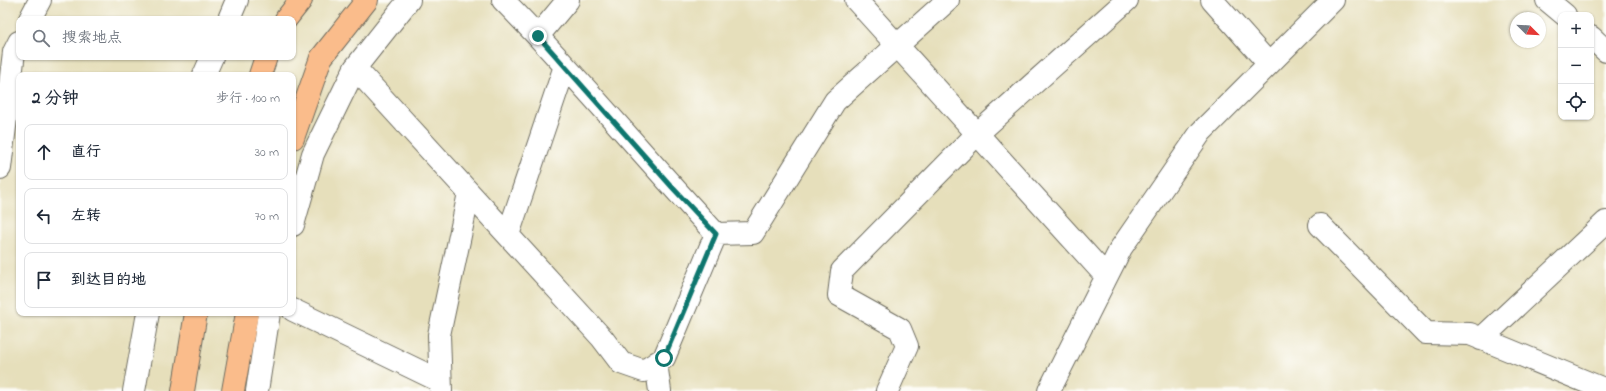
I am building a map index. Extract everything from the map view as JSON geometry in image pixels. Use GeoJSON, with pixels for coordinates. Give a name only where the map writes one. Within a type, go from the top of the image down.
{"type":"FeatureCollection","features":[{"type":"Feature","properties":{"kind":"main road"},"geometry":{"type":"LineString","coordinates":[[288,16],[301,0]]}},
{"type":"Feature","properties":{"kind":"main road"},"geometry":{"type":"LineString","coordinates":[[296,129],[321,58],[366,0]]}},
{"type":"Feature","properties":{"kind":"main road"},"geometry":{"type":"LineString","coordinates":[[261,72],[265,60]]}},
{"type":"Feature","properties":{"kind":"main road"},"geometry":{"type":"LineString","coordinates":[[183,391],[196,316]]}},
{"type":"Feature","properties":{"kind":"main road"},"geometry":{"type":"LineString","coordinates":[[233,391],[246,316]]}},
{"type":"Feature","properties":{"kind":"street"},"geometry":{"type":"LineString","coordinates":[[32,16],[40,0]]}},
{"type":"Feature","properties":{"kind":"street"},"geometry":{"type":"LineString","coordinates":[[230,16],[237,0]]}},
{"type":"Feature","properties":{"kind":"street"},"geometry":{"type":"LineString","coordinates":[[296,214],[313,154],[355,68],[410,0]]}},
{"type":"Feature","properties":{"kind":"street"},"geometry":{"type":"LineString","coordinates":[[504,0],[716,234],[753,233],[836,101],[948,0]]}},
{"type":"Feature","properties":{"kind":"street"},"geometry":{"type":"LineString","coordinates":[[538,36],[568,0]]}},
{"type":"Feature","properties":{"kind":"street"},"geometry":{"type":"LineString","coordinates":[[856,0],[1106,276]]}},
{"type":"Feature","properties":{"kind":"street"},"geometry":{"type":"LineString","coordinates":[[887,391],[906,346],[900,329],[839,294],[842,271],[977,134],[1127,0]]}},
{"type":"Feature","properties":{"kind":"street"},"geometry":{"type":"LineString","coordinates":[[1212,0],[1269,64]]}},
{"type":"Feature","properties":{"kind":"street"},"geometry":{"type":"LineString","coordinates":[[1049,391],[1120,248],[1202,132],[1333,0]]}},
{"type":"Feature","properties":{"kind":"street"},"geometry":{"type":"LineString","coordinates":[[1547,0],[1561,12]]}},
{"type":"Feature","properties":{"kind":"street"},"geometry":{"type":"LineString","coordinates":[[1594,40],[1606,51]]}},
{"type":"Feature","properties":{"kind":"street"},"geometry":{"type":"LineString","coordinates":[[0,168],[14,52],[16,48]]}},
{"type":"Feature","properties":{"kind":"street"},"geometry":{"type":"LineString","coordinates":[[205,72],[211,60]]}},
{"type":"Feature","properties":{"kind":"street"},"geometry":{"type":"LineString","coordinates":[[508,235],[565,66]]}},
{"type":"Feature","properties":{"kind":"street"},"geometry":{"type":"LineString","coordinates":[[355,68],[602,338],[621,363],[644,371],[664,358],[716,234]]}},
{"type":"Feature","properties":{"kind":"street"},"geometry":{"type":"LineString","coordinates":[[296,312],[440,386],[438,335],[469,192]]}},
{"type":"Feature","properties":{"kind":"street"},"geometry":{"type":"LineString","coordinates":[[1481,339],[1606,222]]}},
{"type":"Feature","properties":{"kind":"street"},"geometry":{"type":"LineString","coordinates":[[1320,225],[1426,333],[1470,334],[1606,390]]}},
{"type":"Feature","properties":{"kind":"street"},"geometry":{"type":"LineString","coordinates":[[134,391],[147,316]]}},
{"type":"Feature","properties":{"kind":"street"},"geometry":{"type":"LineString","coordinates":[[257,391],[269,316]]}},
{"type":"Feature","properties":{"kind":"street"},"geometry":{"type":"LineString","coordinates":[[656,363],[660,391]]}},
{"type":"Feature","properties":{"kind":"route"},"geometry":{"type":"LineString","coordinates":[[538,36],[672,187],[716,234],[664,358]]}}]}
